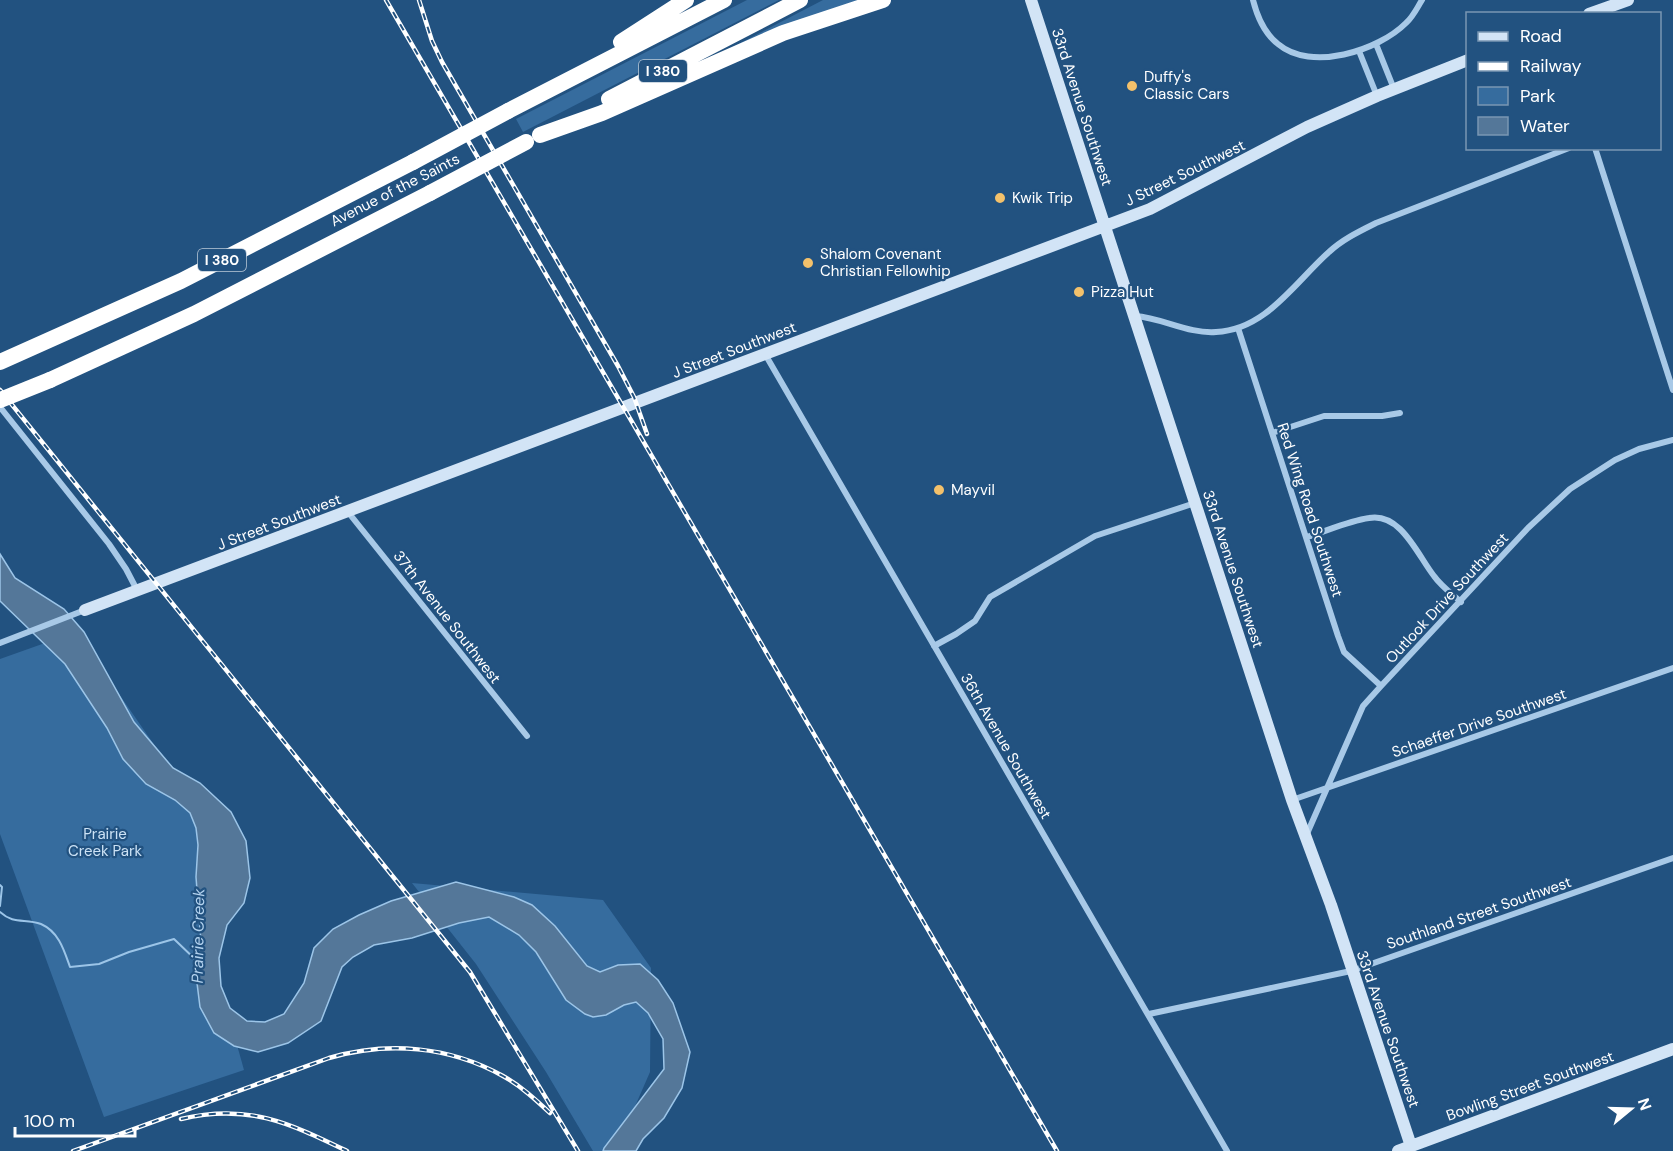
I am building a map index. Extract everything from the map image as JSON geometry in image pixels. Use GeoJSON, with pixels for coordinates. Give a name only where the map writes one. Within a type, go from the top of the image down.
{"type":"FeatureCollection","features":[{"type":"Feature","properties":{"kind":"highway"},"geometry":{"type":"LineString","coordinates":[[546,92],[686,0]]}},
{"type":"Feature","properties":{"kind":"highway","name":"Avenue of the Saints"},"geometry":{"type":"LineString","coordinates":[[0,362],[27,352],[181,281],[724,0]]}},
{"type":"Feature","properties":{"kind":"highway","name":"Avenue of the Saints"},"geometry":{"type":"LineString","coordinates":[[0,400],[50,380],[194,314],[800,0]]}},
{"type":"Feature","properties":{"kind":"highway"},"geometry":{"type":"LineString","coordinates":[[533,139],[602,113],[783,33],[883,0]]}},
{"type":"Feature","properties":{"kind":"street","name":"33rd Avenue Southwest"},"geometry":{"type":"LineString","coordinates":[[1031,0],[1292,800],[1331,905],[1351,971],[1413,1148]]}},
{"type":"Feature","properties":{"kind":"street"},"geometry":{"type":"LineString","coordinates":[[1252,0],[1266,31],[1277,44],[1288,51],[1321,58],[1359,51],[1376,44],[1406,23],[1422,0]]}},
{"type":"Feature","properties":{"kind":"street"},"geometry":{"type":"LineString","coordinates":[[1595,12],[1628,0]]}},
{"type":"Feature","properties":{"kind":"street"},"geometry":{"type":"LineString","coordinates":[[1376,44],[1395,89]]}},
{"type":"Feature","properties":{"kind":"street"},"geometry":{"type":"LineString","coordinates":[[1359,51],[1377,96]]}},
{"type":"Feature","properties":{"kind":"street","name":"J Street Southwest"},"geometry":{"type":"LineString","coordinates":[[2,642],[1105,227],[1150,209],[1307,127],[1466,60]]}},
{"type":"Feature","properties":{"kind":"street"},"geometry":{"type":"LineString","coordinates":[[1135,316],[1195,331],[1217,333],[1238,328],[1260,318],[1330,250],[1351,236],[1381,221],[1564,150]]}},
{"type":"Feature","properties":{"kind":"street"},"geometry":{"type":"LineString","coordinates":[[1596,150],[1673,390]]}},
{"type":"Feature","properties":{"kind":"street","name":"Red Wing Road Southwest"},"geometry":{"type":"LineString","coordinates":[[1238,328],[1344,652],[1381,687]]}},
{"type":"Feature","properties":{"kind":"street","name":"36th Avenue Southwest"},"geometry":{"type":"LineString","coordinates":[[765,354],[1227,1151]]}},
{"type":"Feature","properties":{"kind":"street"},"geometry":{"type":"LineString","coordinates":[[0,407],[109,544],[126,569],[137,591]]}},
{"type":"Feature","properties":{"kind":"street"},"geometry":{"type":"LineString","coordinates":[[1272,433],[1324,416],[1383,416],[1400,413]]}},
{"type":"Feature","properties":{"kind":"street","name":"Outlook Drive Southwest"},"geometry":{"type":"LineString","coordinates":[[1306,837],[1363,706],[1528,528],[1570,489],[1616,460],[1639,449],[1673,440]]}},
{"type":"Feature","properties":{"kind":"street"},"geometry":{"type":"LineString","coordinates":[[934,646],[975,621],[990,597],[1095,536],[1195,503]]}},
{"type":"Feature","properties":{"kind":"street","name":"37th Avenue Southwest"},"geometry":{"type":"LineString","coordinates":[[348,512],[527,736]]}},
{"type":"Feature","properties":{"kind":"street"},"geometry":{"type":"LineString","coordinates":[[1306,537],[1371,517],[1384,519],[1396,525],[1435,578],[1461,602]]}},
{"type":"Feature","properties":{"kind":"street","name":"Schaeffer Drive Southwest"},"geometry":{"type":"LineString","coordinates":[[1292,800],[1673,668]]}},
{"type":"Feature","properties":{"kind":"street","name":"Southland Street Southwest"},"geometry":{"type":"LineString","coordinates":[[1149,1014],[1351,971],[1673,858]]}},
{"type":"Feature","properties":{"kind":"street","name":"Bowling Street Southwest"},"geometry":{"type":"LineString","coordinates":[[1398,1151],[1413,1148],[1673,1049]]}},
{"type":"Feature","properties":{"kind":"green space"},"geometry":{"type":"Polygon","coordinates":[[[747,0],[779,0],[523,132],[516,119],[747,0]]]}},
{"type":"Feature","properties":{"kind":"green space"},"geometry":{"type":"Polygon","coordinates":[[[823,0],[869,0],[723,52],[823,0]]]}},
{"type":"Feature","properties":{"kind":"green space","name":"Prairie Creek Park"},"geometry":{"type":"Polygon","coordinates":[[[76,632],[198,808],[215,966],[244,1070],[104,1117],[0,834],[0,659],[76,632]]]}},
{"type":"Feature","properties":{"kind":"green space"},"geometry":{"type":"Polygon","coordinates":[[[412,883],[603,900],[651,968],[650,1072],[619,1143],[631,1151],[593,1151],[546,1072],[476,964],[412,883]]]}},
{"type":"Feature","properties":{"kind":"water"},"geometry":{"type":"Polygon","coordinates":[[[0,554],[15,578],[64,609],[84,632],[134,722],[173,768],[200,783],[231,812],[246,841],[250,878],[244,903],[227,925],[219,958],[221,986],[230,1008],[247,1021],[265,1022],[284,1014],[304,983],[314,948],[333,929],[391,901],[456,882],[514,897],[532,905],[555,926],[587,966],[600,972],[618,965],[640,964],[658,980],[673,1003],[690,1052],[682,1088],[664,1118],[643,1139],[636,1151],[603,1151],[664,1069],[663,1039],[648,1013],[636,1002],[624,1005],[606,1015],[593,1017],[585,1014],[566,1000],[536,952],[519,935],[489,917],[459,923],[412,938],[374,945],[353,957],[342,967],[321,1021],[288,1043],[258,1052],[234,1046],[214,1033],[200,1007],[196,975],[201,942],[196,877],[198,845],[196,828],[190,813],[175,800],[146,784],[123,759],[107,728],[65,664],[0,601],[0,554]]]}},
{"type":"Feature","properties":{"kind":"waterway"},"geometry":{"type":"LineString","coordinates":[[0,885],[2,887],[0,906]]}},
{"type":"Feature","properties":{"kind":"waterway","name":"Prairie Creek"},"geometry":{"type":"LineString","coordinates":[[0,912],[10,919],[35,922],[47,927],[60,942],[70,967],[99,964],[129,952],[174,939],[199,963]]}},
{"type":"Feature","properties":{"kind":"railway"},"geometry":{"type":"LineString","coordinates":[[386,0],[1057,1151]]}},
{"type":"Feature","properties":{"kind":"railway"},"geometry":{"type":"LineString","coordinates":[[419,0],[432,41],[442,62],[618,366],[634,397],[647,434]]}},
{"type":"Feature","properties":{"kind":"railway"},"geometry":{"type":"LineString","coordinates":[[0,390],[470,972],[578,1151]]}},
{"type":"Feature","properties":{"kind":"railway"},"geometry":{"type":"LineString","coordinates":[[73,1151],[329,1058],[373,1049],[418,1049],[461,1058],[510,1080],[550,1113]]}},
{"type":"Feature","properties":{"kind":"railway"},"geometry":{"type":"LineString","coordinates":[[181,1119],[227,1113],[267,1118],[287,1124],[347,1151]]}},
{"type":"Feature","properties":{"kind":"place","name":"Duffy's Classic Cars"},"geometry":{"type":"Point","coordinates":[1132,86]}},
{"type":"Feature","properties":{"kind":"place","name":"Kwik Trip"},"geometry":{"type":"Point","coordinates":[1000,198]}},
{"type":"Feature","properties":{"kind":"place","name":"Shalom Covenant Christian Fellowhip"},"geometry":{"type":"Point","coordinates":[808,263]}},
{"type":"Feature","properties":{"kind":"place","name":"Pizza Hut"},"geometry":{"type":"Point","coordinates":[1079,292]}},
{"type":"Feature","properties":{"kind":"place","name":"Mayvil"},"geometry":{"type":"Point","coordinates":[939,490]}}]}
